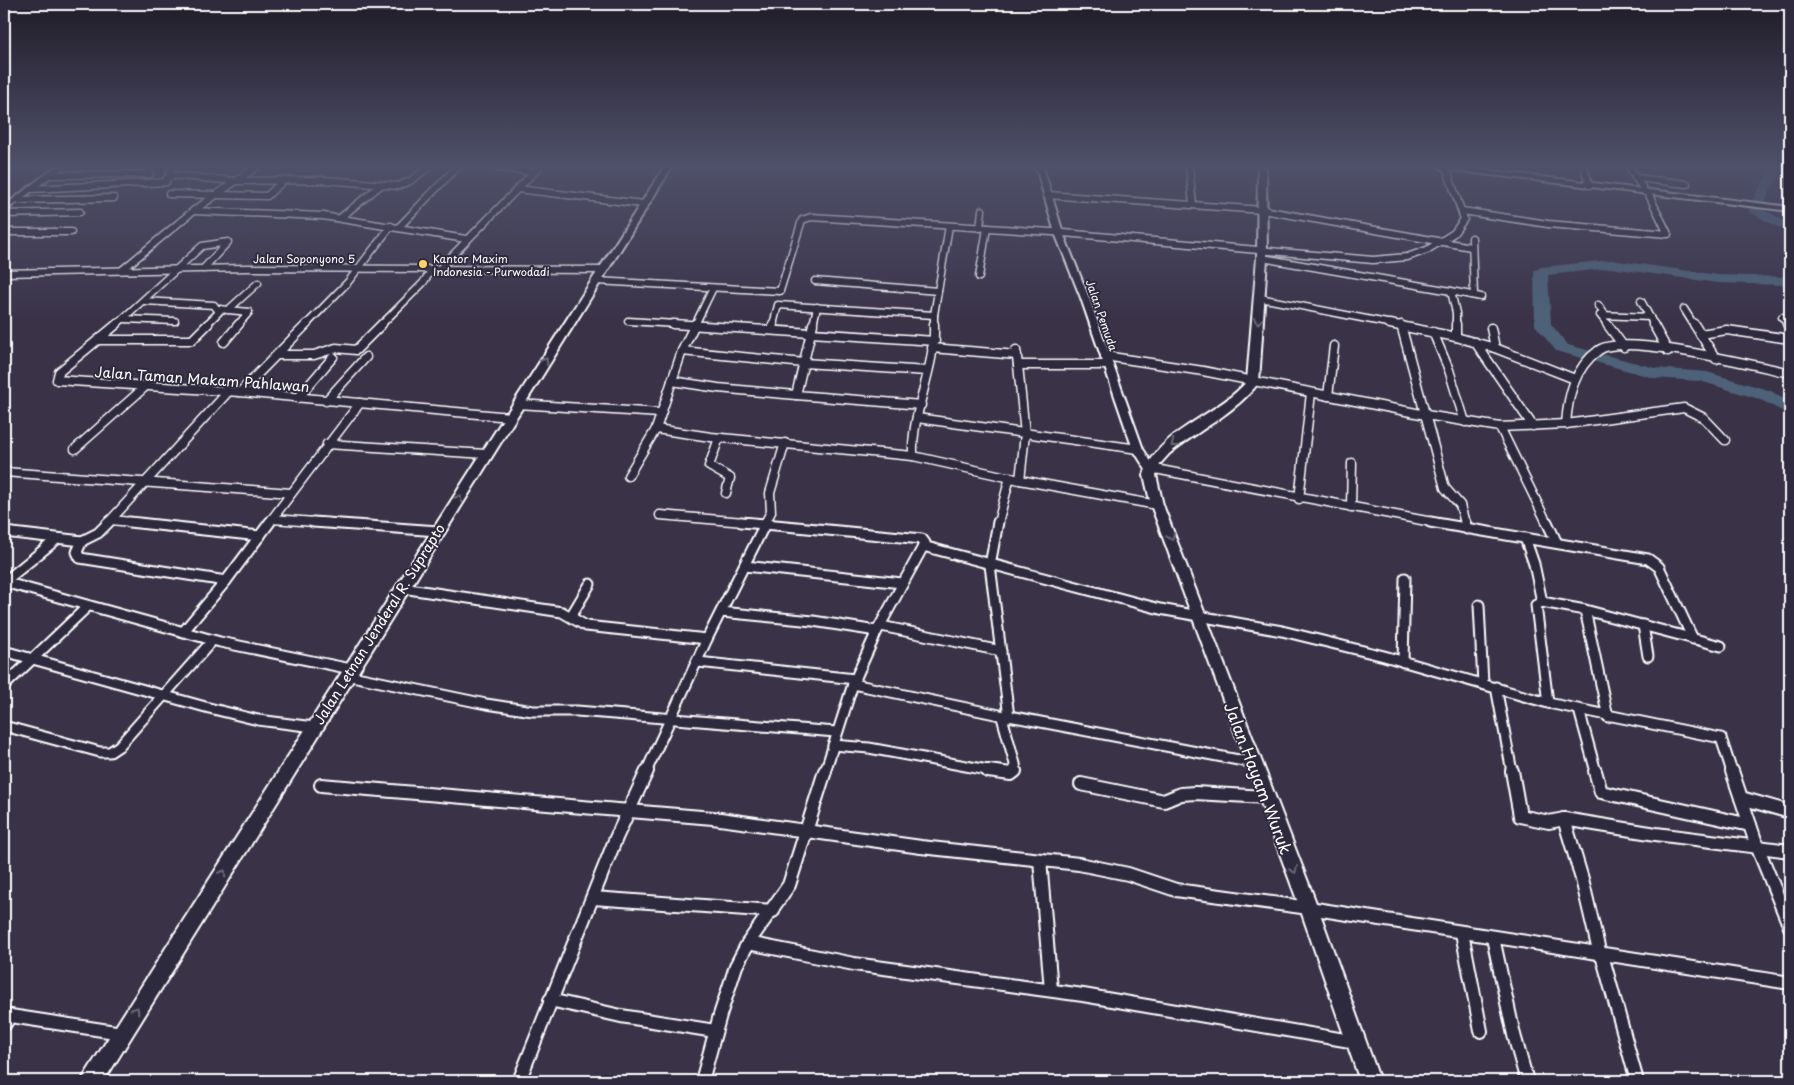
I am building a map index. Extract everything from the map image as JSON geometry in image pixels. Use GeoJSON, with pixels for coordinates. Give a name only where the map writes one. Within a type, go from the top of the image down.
{"type":"FeatureCollection","features":[{"type":"Feature","properties":{"kind":"main road","name":"Jalan Letnan Jenderal R. Suprapto"},"geometry":{"type":"LineString","coordinates":[[95,1081],[122,1033],[635,218]]}},
{"type":"Feature","properties":{"kind":"main road"},"geometry":{"type":"LineString","coordinates":[[1150,472],[1172,445],[1248,390],[1253,382],[1260,298],[1263,218]]}},
{"type":"Feature","properties":{"kind":"main road","name":"Jalan Hayam Wuruk"},"geometry":{"type":"LineString","coordinates":[[1150,472],[1157,504],[1173,543],[1197,616],[1309,908],[1370,1081]]}},
{"type":"Feature","properties":{"kind":"street"},"geometry":{"type":"LineString","coordinates":[[122,270],[185,218]]}},
{"type":"Feature","properties":{"kind":"street"},"geometry":{"type":"LineString","coordinates":[[336,218],[466,239]]}},
{"type":"Feature","properties":{"kind":"street"},"geometry":{"type":"LineString","coordinates":[[399,227],[408,218]]}},
{"type":"Feature","properties":{"kind":"street"},"geometry":{"type":"LineString","coordinates":[[278,355],[314,355],[324,350],[336,348],[356,350],[488,218]]}},
{"type":"Feature","properties":{"kind":"street"},"geometry":{"type":"LineString","coordinates":[[772,329],[780,291],[802,220],[806,218],[1059,233],[1262,255],[1343,260],[1387,259],[1422,252],[1441,241],[1462,225],[1464,218]]}},
{"type":"Feature","properties":{"kind":"street"},"geometry":{"type":"LineString","coordinates":[[979,277],[982,218]]}},
{"type":"Feature","properties":{"kind":"street","name":"Jalan Pemuda"},"geometry":{"type":"LineString","coordinates":[[1054,218],[1138,449],[1150,472]]}},
{"type":"Feature","properties":{"kind":"street"},"geometry":{"type":"LineString","coordinates":[[1307,218],[1471,247]]}},
{"type":"Feature","properties":{"kind":"street"},"geometry":{"type":"LineString","coordinates":[[1506,218],[1548,224],[1668,234],[1659,218]]}},
{"type":"Feature","properties":{"kind":"street"},"geometry":{"type":"LineString","coordinates":[[240,392],[278,355],[359,268],[390,226]]}},
{"type":"Feature","properties":{"kind":"street"},"geometry":{"type":"LineString","coordinates":[[913,456],[912,435],[921,405],[934,345],[934,315],[949,226]]}},
{"type":"Feature","properties":{"kind":"street"},"geometry":{"type":"LineString","coordinates":[[4,232],[71,232]]}},
{"type":"Feature","properties":{"kind":"street"},"geometry":{"type":"LineString","coordinates":[[1262,255],[1478,296],[1471,247],[1472,238]]}},
{"type":"Feature","properties":{"kind":"street","name":"Jalan Taman Makam Pahlawan"},"geometry":{"type":"LineString","coordinates":[[203,269],[228,242],[202,246],[144,301],[59,372],[57,380],[64,382],[240,392],[360,404],[660,413]]}},
{"type":"Feature","properties":{"kind":"street","name":"Jalan Soponyono 5"},"geometry":{"type":"LineString","coordinates":[[4,273],[177,269],[436,268],[600,275],[713,288],[780,291]]}},
{"type":"Feature","properties":{"kind":"street"},"geometry":{"type":"LineString","coordinates":[[815,282],[938,290]]}},
{"type":"Feature","properties":{"kind":"street"},"geometry":{"type":"LineString","coordinates":[[228,310],[258,283]]}},
{"type":"Feature","properties":{"kind":"street"},"geometry":{"type":"LineString","coordinates":[[628,476],[656,429],[682,351],[713,288]]}},
{"type":"Feature","properties":{"kind":"street"},"geometry":{"type":"LineString","coordinates":[[1451,292],[1456,313],[1456,336]]}},
{"type":"Feature","properties":{"kind":"street"},"geometry":{"type":"LineString","coordinates":[[1260,298],[1456,336],[1495,348],[1575,379]]}},
{"type":"Feature","properties":{"kind":"street"},"geometry":{"type":"LineString","coordinates":[[144,301],[193,301],[208,303],[219,309],[249,312],[224,342]]}},
{"type":"Feature","properties":{"kind":"street"},"geometry":{"type":"LineString","coordinates":[[1641,301],[1668,350]]}},
{"type":"Feature","properties":{"kind":"street"},"geometry":{"type":"LineString","coordinates":[[778,305],[934,315]]}},
{"type":"Feature","properties":{"kind":"street"},"geometry":{"type":"LineString","coordinates":[[1598,305],[1604,314]]}},
{"type":"Feature","properties":{"kind":"street"},"geometry":{"type":"LineString","coordinates":[[796,395],[817,307]]}},
{"type":"Feature","properties":{"kind":"street"},"geometry":{"type":"LineString","coordinates":[[98,340],[192,340],[217,315],[219,309]]}},
{"type":"Feature","properties":{"kind":"street"},"geometry":{"type":"LineString","coordinates":[[1684,309],[1716,359]]}},
{"type":"Feature","properties":{"kind":"street"},"geometry":{"type":"LineString","coordinates":[[1624,347],[1600,315],[1650,317]]}},
{"type":"Feature","properties":{"kind":"street"},"geometry":{"type":"LineString","coordinates":[[1782,316],[1790,328]]}},
{"type":"Feature","properties":{"kind":"street"},"geometry":{"type":"LineString","coordinates":[[123,319],[176,321]]}},
{"type":"Feature","properties":{"kind":"street"},"geometry":{"type":"LineString","coordinates":[[628,321],[772,329],[1016,352],[1025,434],[1020,480]]}},
{"type":"Feature","properties":{"kind":"street"},"geometry":{"type":"LineString","coordinates":[[1401,325],[1404,343],[1411,356],[1444,488],[1460,506],[1467,529]]}},
{"type":"Feature","properties":{"kind":"street"},"geometry":{"type":"LineString","coordinates":[[1491,328],[1495,348]]}},
{"type":"Feature","properties":{"kind":"street"},"geometry":{"type":"LineString","coordinates":[[1700,334],[1727,330],[1790,339]]}},
{"type":"Feature","properties":{"kind":"street"},"geometry":{"type":"LineString","coordinates":[[1433,332],[1449,370],[1465,422]]}},
{"type":"Feature","properties":{"kind":"street"},"geometry":{"type":"LineString","coordinates":[[1476,342],[1533,426]]}},
{"type":"Feature","properties":{"kind":"street"},"geometry":{"type":"LineString","coordinates":[[1328,396],[1334,346]]}},
{"type":"Feature","properties":{"kind":"street"},"geometry":{"type":"LineString","coordinates":[[1566,424],[1568,399],[1579,369],[1600,349],[1624,347],[1668,350],[1790,373]]}},
{"type":"Feature","properties":{"kind":"street"},"geometry":{"type":"LineString","coordinates":[[682,351],[804,363],[927,371]]}},
{"type":"Feature","properties":{"kind":"street"},"geometry":{"type":"LineString","coordinates":[[1105,356],[1500,427],[1566,424],[1682,408],[1699,413],[1725,440]]}},
{"type":"Feature","properties":{"kind":"street"},"geometry":{"type":"LineString","coordinates":[[298,398],[333,357]]}},
{"type":"Feature","properties":{"kind":"street"},"geometry":{"type":"LineString","coordinates":[[326,401],[366,357]]}},
{"type":"Feature","properties":{"kind":"street"},"geometry":{"type":"LineString","coordinates":[[1018,365],[1108,365]]}},
{"type":"Feature","properties":{"kind":"street"},"geometry":{"type":"LineString","coordinates":[[672,381],[718,388],[921,405]]}},
{"type":"Feature","properties":{"kind":"street"},"geometry":{"type":"LineString","coordinates":[[75,449],[146,386]]}},
{"type":"Feature","properties":{"kind":"street"},"geometry":{"type":"LineString","coordinates":[[4,532],[82,541],[92,537],[111,520],[228,392]]}},
{"type":"Feature","properties":{"kind":"street"},"geometry":{"type":"LineString","coordinates":[[1299,499],[1311,393]]}},
{"type":"Feature","properties":{"kind":"street"},"geometry":{"type":"LineString","coordinates":[[183,632],[226,581],[327,444],[360,404]]}},
{"type":"Feature","properties":{"kind":"street"},"geometry":{"type":"LineString","coordinates":[[917,418],[1138,449]]}},
{"type":"Feature","properties":{"kind":"street"},"geometry":{"type":"LineString","coordinates":[[1500,427],[1557,543]]}},
{"type":"Feature","properties":{"kind":"street"},"geometry":{"type":"LineString","coordinates":[[656,429],[719,438],[913,456],[1020,480],[1157,504]]}},
{"type":"Feature","properties":{"kind":"street"},"geometry":{"type":"LineString","coordinates":[[719,438],[710,466],[730,478],[726,493]]}},
{"type":"Feature","properties":{"kind":"street"},"geometry":{"type":"LineString","coordinates":[[518,1081],[593,898],[609,854],[672,720],[707,639],[771,512],[770,493],[785,443]]}},
{"type":"Feature","properties":{"kind":"street"},"geometry":{"type":"LineString","coordinates":[[327,444],[486,454]]}},
{"type":"Feature","properties":{"kind":"street"},"geometry":{"type":"LineString","coordinates":[[1351,507],[1352,463]]}},
{"type":"Feature","properties":{"kind":"street"},"geometry":{"type":"LineString","coordinates":[[4,472],[291,493]]}},
{"type":"Feature","properties":{"kind":"street"},"geometry":{"type":"LineString","coordinates":[[1150,472],[1654,561],[1659,567],[1693,639]]}},
{"type":"Feature","properties":{"kind":"street"},"geometry":{"type":"LineString","coordinates":[[833,745],[869,748],[987,772],[1011,774],[1016,770],[1005,716],[1001,651],[990,565],[994,539],[1010,478]]}},
{"type":"Feature","properties":{"kind":"street"},"geometry":{"type":"LineString","coordinates":[[660,515],[922,539],[925,543],[879,628],[854,682],[836,732],[808,831],[789,885],[773,911],[748,943],[736,969],[715,1032],[702,1081]]}},
{"type":"Feature","properties":{"kind":"street"},"geometry":{"type":"LineString","coordinates":[[272,519],[438,531]]}},
{"type":"Feature","properties":{"kind":"street"},"geometry":{"type":"LineString","coordinates":[[111,520],[260,536]]}},
{"type":"Feature","properties":{"kind":"street"},"geometry":{"type":"LineString","coordinates":[[1525,538],[1534,564],[1542,602]]}},
{"type":"Feature","properties":{"kind":"street"},"geometry":{"type":"LineString","coordinates":[[4,582],[57,539]]}},
{"type":"Feature","properties":{"kind":"street"},"geometry":{"type":"LineString","coordinates":[[82,541],[77,552],[80,558],[226,581]]}},
{"type":"Feature","properties":{"kind":"street"},"geometry":{"type":"LineString","coordinates":[[923,546],[990,565],[1197,616],[1282,631],[1483,684],[1548,704],[1721,738],[1757,846],[1790,927]]}},
{"type":"Feature","properties":{"kind":"street"},"geometry":{"type":"LineString","coordinates":[[745,566],[902,583]]}},
{"type":"Feature","properties":{"kind":"street"},"geometry":{"type":"LineString","coordinates":[[1402,662],[1405,578]]}},
{"type":"Feature","properties":{"kind":"street"},"geometry":{"type":"LineString","coordinates":[[4,582],[212,640],[486,704],[533,711],[577,711],[836,732]]}},
{"type":"Feature","properties":{"kind":"street"},"geometry":{"type":"LineString","coordinates":[[571,616],[590,584]]}},
{"type":"Feature","properties":{"kind":"street"},"geometry":{"type":"LineString","coordinates":[[402,588],[562,612],[571,616],[576,622],[586,626],[707,639]]}},
{"type":"Feature","properties":{"kind":"street"},"geometry":{"type":"LineString","coordinates":[[1548,704],[1536,605],[1542,602],[1585,610],[1720,646]]}},
{"type":"Feature","properties":{"kind":"street"},"geometry":{"type":"LineString","coordinates":[[4,686],[88,606]]}},
{"type":"Feature","properties":{"kind":"street"},"geometry":{"type":"LineString","coordinates":[[1479,606],[1483,684]]}},
{"type":"Feature","properties":{"kind":"street"},"geometry":{"type":"LineString","coordinates":[[1585,610],[1608,717]]}},
{"type":"Feature","properties":{"kind":"street"},"geometry":{"type":"LineString","coordinates":[[721,612],[879,628],[1001,651]]}},
{"type":"Feature","properties":{"kind":"street"},"geometry":{"type":"LineString","coordinates":[[1643,625],[1648,656]]}},
{"type":"Feature","properties":{"kind":"street"},"geometry":{"type":"LineString","coordinates":[[4,726],[100,752],[110,752],[119,746],[212,640]]}},
{"type":"Feature","properties":{"kind":"street"},"geometry":{"type":"LineString","coordinates":[[4,651],[209,708],[258,720],[314,727]]}},
{"type":"Feature","properties":{"kind":"street"},"geometry":{"type":"LineString","coordinates":[[698,662],[854,682],[1005,716],[1254,763]]}},
{"type":"Feature","properties":{"kind":"street"},"geometry":{"type":"LineString","coordinates":[[1496,688],[1520,816],[1550,822],[1564,819],[1656,834],[1790,851]]}},
{"type":"Feature","properties":{"kind":"street"},"geometry":{"type":"LineString","coordinates":[[1578,710],[1601,792],[1750,825]]}},
{"type":"Feature","properties":{"kind":"street"},"geometry":{"type":"LineString","coordinates":[[1080,784],[1164,801],[1181,794],[1195,793],[1266,797]]}},
{"type":"Feature","properties":{"kind":"street"},"geometry":{"type":"LineString","coordinates":[[321,785],[713,818],[921,847],[1040,860],[1128,874],[1176,890],[1309,908],[1790,983]]}},
{"type":"Feature","properties":{"kind":"street"},"geometry":{"type":"LineString","coordinates":[[1741,798],[1790,812]]}},
{"type":"Feature","properties":{"kind":"street"},"geometry":{"type":"LineString","coordinates":[[1564,819],[1637,1081]]}},
{"type":"Feature","properties":{"kind":"street"},"geometry":{"type":"LineString","coordinates":[[1040,860],[1042,896],[1051,951],[1051,990]]}},
{"type":"Feature","properties":{"kind":"street"},"geometry":{"type":"LineString","coordinates":[[593,898],[773,911]]}},
{"type":"Feature","properties":{"kind":"street"},"geometry":{"type":"LineString","coordinates":[[1462,933],[1481,1031]]}},
{"type":"Feature","properties":{"kind":"street"},"geometry":{"type":"LineString","coordinates":[[1493,938],[1514,1035],[1527,1081]]}},
{"type":"Feature","properties":{"kind":"street"},"geometry":{"type":"LineString","coordinates":[[748,943],[854,964],[1051,990],[1356,1042]]}},
{"type":"Feature","properties":{"kind":"street"},"geometry":{"type":"LineString","coordinates":[[550,1000],[622,1016],[715,1032]]}},
{"type":"Feature","properties":{"kind":"street"},"geometry":{"type":"LineString","coordinates":[[6,1018],[122,1033]]}},
{"type":"Feature","properties":{"kind":"waterway"},"geometry":{"type":"LineString","coordinates":[[1768,218],[1790,229]]}},
{"type":"Feature","properties":{"kind":"waterway"},"geometry":{"type":"LineString","coordinates":[[1790,281],[1718,279],[1611,264],[1541,271],[1543,325],[1562,348],[1654,373],[1701,376],[1765,395],[1790,410]]}},
{"type":"Feature","properties":{"kind":"place","name":"Kantor Maxim Indonesia - Purwodadi"},"geometry":{"type":"Point","coordinates":[423,264]}}]}
